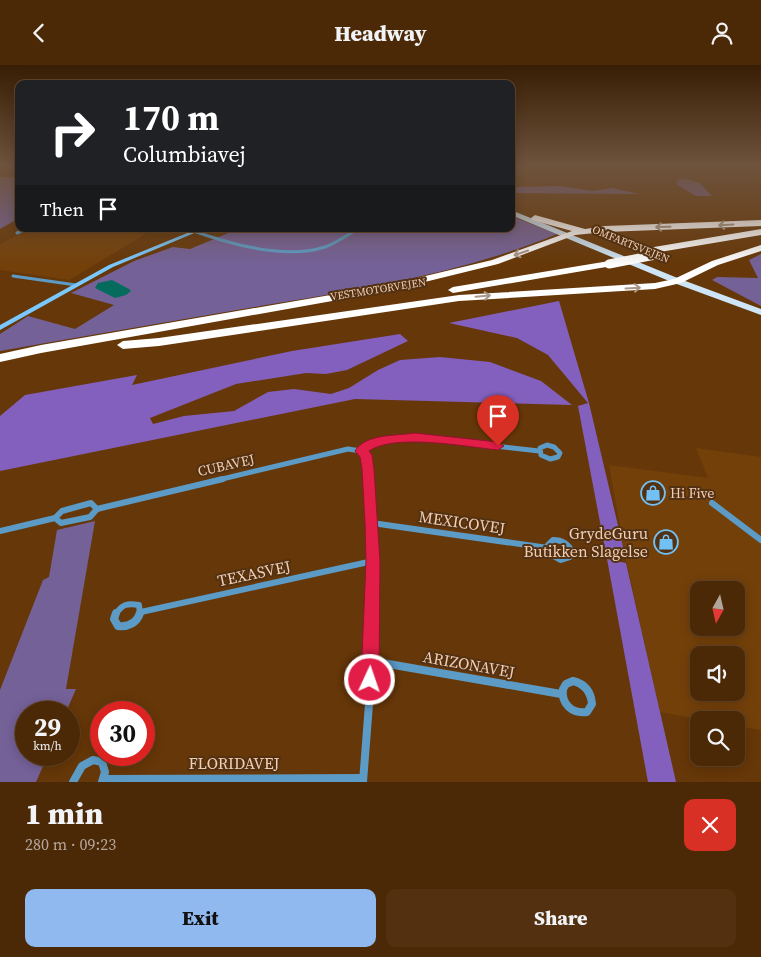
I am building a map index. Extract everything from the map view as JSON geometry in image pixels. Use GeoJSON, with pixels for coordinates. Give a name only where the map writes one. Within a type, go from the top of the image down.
{"type":"FeatureCollection","features":[{"type":"Feature","properties":{"kind":"highway"},"geometry":{"type":"LineString","coordinates":[[535,218],[576,229],[634,228]]}},
{"type":"Feature","properties":{"kind":"highway"},"geometry":{"type":"LineString","coordinates":[[0,358],[41,349],[388,288],[495,262],[570,234],[591,230],[761,223]]}},
{"type":"Feature","properties":{"kind":"highway","name":"VESTMOTORVEJEN"},"geometry":{"type":"LineString","coordinates":[[0,365],[651,253],[761,232]]}},
{"type":"Feature","properties":{"kind":"highway","name":"VESTMOTORVEJEN"},"geometry":{"type":"LineString","coordinates":[[651,253],[761,237]]}},
{"type":"Feature","properties":{"kind":"highway"},"geometry":{"type":"LineString","coordinates":[[123,345],[159,342],[430,301],[544,291],[639,287],[680,279],[715,263],[761,248]]}},
{"type":"Feature","properties":{"kind":"highway","name":"VESTMOTORVEJEN"},"geometry":{"type":"LineString","coordinates":[[0,358],[605,261]]}},
{"type":"Feature","properties":{"kind":"main road","name":"OMFARTSVEJEN"},"geometry":{"type":"LineString","coordinates":[[515,212],[535,218],[634,262],[680,279]]}},
{"type":"Feature","properties":{"kind":"main road","name":"OMFARTSVEJEN"},"geometry":{"type":"LineString","coordinates":[[515,213],[620,253],[761,312]]}},
{"type":"Feature","properties":{"kind":"street"},"geometry":{"type":"LineString","coordinates":[[0,327],[111,266],[189,232]]}},
{"type":"Feature","properties":{"kind":"street"},"geometry":{"type":"LineString","coordinates":[[200,232],[222,240],[258,247],[307,251],[332,244],[352,232]]}},
{"type":"Feature","properties":{"kind":"street"},"geometry":{"type":"LineString","coordinates":[[13,276],[76,285]]}},
{"type":"Feature","properties":{"kind":"street"},"geometry":{"type":"LineString","coordinates":[[363,780],[371,661],[373,561],[368,469],[366,455],[361,451],[373,443],[415,437],[539,451]]}},
{"type":"Feature","properties":{"kind":"street","name":"CUBAVEJ"},"geometry":{"type":"LineString","coordinates":[[97,509],[91,503],[77,506],[62,511],[55,519],[61,523],[75,521],[90,517],[97,509],[348,449],[361,451]]}},
{"type":"Feature","properties":{"kind":"street"},"geometry":{"type":"LineString","coordinates":[[712,503],[761,540]]}},
{"type":"Feature","properties":{"kind":"street"},"geometry":{"type":"LineString","coordinates":[[0,531],[55,519]]}},
{"type":"Feature","properties":{"kind":"street","name":"MEXICOVEJ"},"geometry":{"type":"LineString","coordinates":[[372,523],[548,548]]}},
{"type":"Feature","properties":{"kind":"street","name":"TEXASVEJ"},"geometry":{"type":"LineString","coordinates":[[141,612],[373,561]]}},
{"type":"Feature","properties":{"kind":"street","name":"ARIZONAVEJ"},"geometry":{"type":"LineString","coordinates":[[371,661],[562,693]]}},
{"type":"Feature","properties":{"kind":"street","name":"FLORIDAVEJ"},"geometry":{"type":"LineString","coordinates":[[73,782],[82,766],[93,760],[102,762],[105,767],[103,780],[363,780]]}},
{"type":"Feature","properties":{"kind":"shaded area"},"geometry":{"type":"Polygon","coordinates":[[[0,199],[15,199],[15,220],[0,229],[0,199]]]}},
{"type":"Feature","properties":{"kind":"shaded area"},"geometry":{"type":"Polygon","coordinates":[[[515,218],[557,234],[488,259],[381,285],[0,351],[0,334],[28,316],[75,329],[114,305],[71,293],[134,261],[173,247],[190,249],[231,232],[515,232],[515,218]]]}},
{"type":"Feature","properties":{"kind":"shaded area"},"geometry":{"type":"Polygon","coordinates":[[[28,232],[132,232],[146,234],[69,280],[0,270],[0,244],[28,232]]]}},
{"type":"Feature","properties":{"kind":"shaded area"},"geometry":{"type":"Polygon","coordinates":[[[761,254],[761,306],[712,280],[717,277],[758,278],[749,260],[761,254]]]}},
{"type":"Feature","properties":{"kind":"shaded area"},"geometry":{"type":"Polygon","coordinates":[[[559,301],[589,403],[625,555],[606,554],[578,406],[588,403],[548,355],[517,338],[449,323],[559,301]]]}},
{"type":"Feature","properties":{"kind":"shaded area"},"geometry":{"type":"Polygon","coordinates":[[[400,334],[408,341],[347,370],[326,374],[306,373],[236,384],[150,418],[153,424],[184,416],[234,411],[268,392],[294,389],[331,394],[349,388],[378,370],[400,360],[440,357],[490,362],[541,381],[572,405],[355,399],[0,471],[0,416],[25,395],[137,375],[132,385],[292,351],[400,334]]]}},
{"type":"Feature","properties":{"kind":"shaded area"},"geometry":{"type":"Polygon","coordinates":[[[696,448],[761,457],[761,730],[745,727],[745,711],[690,711],[690,718],[660,712],[625,555],[609,465],[708,478],[696,448]]]}},
{"type":"Feature","properties":{"kind":"shaded area"},"geometry":{"type":"Polygon","coordinates":[[[95,521],[66,689],[76,689],[71,701],[15,701],[15,766],[43,766],[36,782],[0,782],[0,690],[43,580],[49,577],[57,530],[95,521]]]}},
{"type":"Feature","properties":{"kind":"shaded area"},"geometry":{"type":"Polygon","coordinates":[[[607,559],[626,563],[676,782],[648,782],[607,559]]]}},
{"type":"Feature","properties":{"kind":"water"},"geometry":{"type":"Polygon","coordinates":[[[112,280],[131,291],[126,295],[115,298],[95,288],[98,283],[112,280]]]}},
{"type":"Feature","properties":{"kind":"place","name":"Hi Five"},"geometry":{"type":"Point","coordinates":[653,493]}},
{"type":"Feature","properties":{"kind":"place","name":"GrydeGuru Butikken Slagelse"},"geometry":{"type":"Point","coordinates":[666,542]}},
{"type":"Feature","properties":{"kind":"route"},"geometry":{"type":"LineString","coordinates":[[370,680],[372,523],[366,455],[361,451],[373,443],[415,437],[498,446]]}}]}
